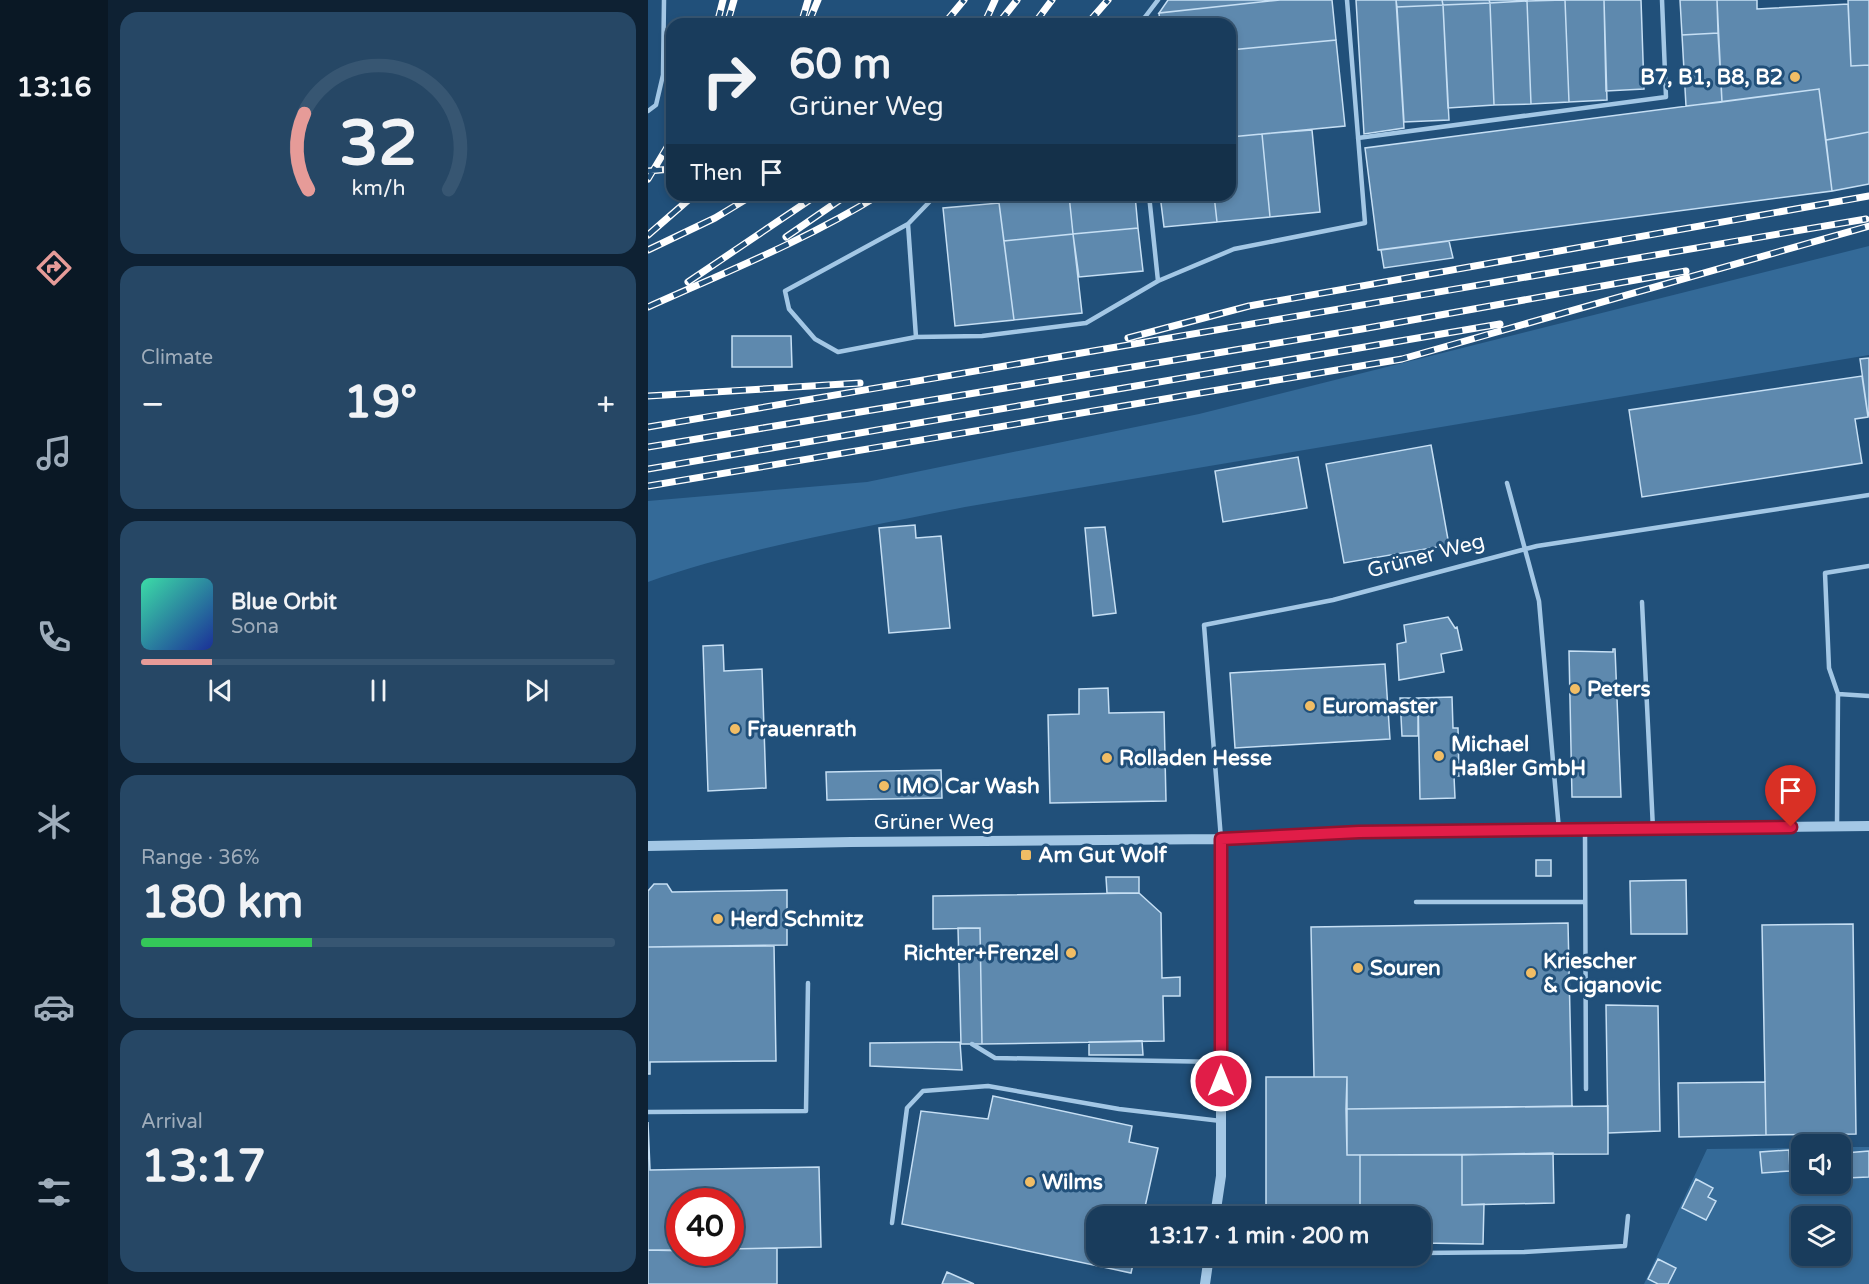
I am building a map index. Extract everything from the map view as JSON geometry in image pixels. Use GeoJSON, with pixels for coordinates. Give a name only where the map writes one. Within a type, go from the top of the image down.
{"type":"FeatureCollection","features":[{"type":"Feature","properties":{"kind":"street","name":"Grüner Weg"},"geometry":{"type":"LineString","coordinates":[[648,846],[1221,839],[1359,832],[1869,826]]}},
{"type":"Feature","properties":{"kind":"street"},"geometry":{"type":"LineString","coordinates":[[1216,1206],[1221,1176],[1221,839]]}},
{"type":"Feature","properties":{"kind":"street"},"geometry":{"type":"LineString","coordinates":[[1205,1284],[1208,1266]]}},
{"type":"Feature","properties":{"kind":"lane"},"geometry":{"type":"LineString","coordinates":[[648,111],[656,105],[663,75],[664,0]]}},
{"type":"Feature","properties":{"kind":"lane"},"geometry":{"type":"LineString","coordinates":[[1143,18],[1158,0]]}},
{"type":"Feature","properties":{"kind":"lane"},"geometry":{"type":"LineString","coordinates":[[930,201],[908,224],[785,291],[789,309],[815,339],[838,352],[916,337],[982,336],[1086,322],[1158,281],[1234,249],[1365,223],[1347,0]]}},
{"type":"Feature","properties":{"kind":"lane"},"geometry":{"type":"LineString","coordinates":[[1358,138],[1666,97],[1662,0]]}},
{"type":"Feature","properties":{"kind":"lane"},"geometry":{"type":"LineString","coordinates":[[1150,201],[1158,281]]}},
{"type":"Feature","properties":{"kind":"lane"},"geometry":{"type":"LineString","coordinates":[[908,224],[916,337]]}},
{"type":"Feature","properties":{"kind":"lane"},"geometry":{"type":"LineString","coordinates":[[1507,483],[1539,601],[1559,830]]}},
{"type":"Feature","properties":{"kind":"lane","name":"Grüner Weg"},"geometry":{"type":"LineString","coordinates":[[1221,839],[1204,625],[1333,600],[1537,546],[1869,495]]}},
{"type":"Feature","properties":{"kind":"lane"},"geometry":{"type":"LineString","coordinates":[[1837,827],[1838,694],[1829,668],[1825,573],[1869,566]]}},
{"type":"Feature","properties":{"kind":"lane"},"geometry":{"type":"LineString","coordinates":[[1642,602],[1653,829]]}},
{"type":"Feature","properties":{"kind":"lane"},"geometry":{"type":"LineString","coordinates":[[1838,694],[1869,696]]}},
{"type":"Feature","properties":{"kind":"lane"},"geometry":{"type":"LineString","coordinates":[[1585,830],[1586,1089]]}},
{"type":"Feature","properties":{"kind":"lane"},"geometry":{"type":"LineString","coordinates":[[1416,902],[1586,902]]}},
{"type":"Feature","properties":{"kind":"lane"},"geometry":{"type":"LineString","coordinates":[[648,1112],[806,1111],[808,983]]}},
{"type":"Feature","properties":{"kind":"lane"},"geometry":{"type":"LineString","coordinates":[[972,1044],[995,1058],[1221,1062]]}},
{"type":"Feature","properties":{"kind":"lane"},"geometry":{"type":"LineString","coordinates":[[891,1224],[907,1108],[923,1091],[987,1086],[1119,1109],[1221,1121]]}},
{"type":"Feature","properties":{"kind":"lane"},"geometry":{"type":"LineString","coordinates":[[1431,1252],[1524,1252],[1625,1246],[1628,1216]]}},
{"type":"Feature","properties":{"kind":"shaded area"},"geometry":{"type":"Polygon","coordinates":[[[1869,246],[1869,355],[965,507],[765,548],[648,582],[648,501],[867,482],[1199,414],[1869,246]]]}},
{"type":"Feature","properties":{"kind":"shaded area"},"geometry":{"type":"Polygon","coordinates":[[[1851,1147],[1869,1147],[1869,1284],[1644,1284],[1707,1149],[1791,1148],[1791,1194],[1851,1194],[1851,1147]]]}},
{"type":"Feature","properties":{"kind":"building"},"geometry":{"type":"Polygon","coordinates":[[[1168,0],[1280,0],[1159,13],[1168,0]]]}},
{"type":"Feature","properties":{"kind":"building"},"geometry":{"type":"Polygon","coordinates":[[[1280,0],[1332,0],[1336,40],[1236,49],[1236,18],[1159,18],[1159,13],[1280,0]]]}},
{"type":"Feature","properties":{"kind":"building"},"geometry":{"type":"Polygon","coordinates":[[[1356,0],[1396,0],[1404,128],[1364,134],[1356,0]]]}},
{"type":"Feature","properties":{"kind":"building"},"geometry":{"type":"Polygon","coordinates":[[[1396,0],[1442,0],[1443,5],[1397,7],[1396,0]]]}},
{"type":"Feature","properties":{"kind":"building"},"geometry":{"type":"Polygon","coordinates":[[[1442,0],[1489,0],[1490,3],[1443,5],[1442,0]]]}},
{"type":"Feature","properties":{"kind":"building"},"geometry":{"type":"Polygon","coordinates":[[[1489,0],[1527,0],[1527,1],[1490,3],[1489,0]]]}},
{"type":"Feature","properties":{"kind":"building"},"geometry":{"type":"Polygon","coordinates":[[[1565,0],[1604,0],[1607,100],[1569,102],[1565,0]]]}},
{"type":"Feature","properties":{"kind":"building"},"geometry":{"type":"Polygon","coordinates":[[[1565,0],[1569,102],[1531,104],[1527,1],[1565,0]]]}},
{"type":"Feature","properties":{"kind":"building"},"geometry":{"type":"Polygon","coordinates":[[[1604,0],[1641,0],[1644,89],[1606,91],[1604,0]]]}},
{"type":"Feature","properties":{"kind":"building"},"geometry":{"type":"Polygon","coordinates":[[[1680,0],[1717,0],[1718,33],[1682,35],[1680,0]]]}},
{"type":"Feature","properties":{"kind":"building","name":"B7, B1, B8, B2"},"geometry":{"type":"Polygon","coordinates":[[[1717,0],[1757,0],[1757,9],[1848,4],[1851,66],[1869,65],[1869,132],[1826,140],[1819,89],[1722,102],[1717,0]]]}},
{"type":"Feature","properties":{"kind":"building"},"geometry":{"type":"Polygon","coordinates":[[[1848,0],[1869,0],[1869,65],[1851,66],[1848,0]]]}},
{"type":"Feature","properties":{"kind":"building"},"geometry":{"type":"Polygon","coordinates":[[[1527,1],[1531,104],[1494,105],[1490,3],[1527,1]]]}},
{"type":"Feature","properties":{"kind":"building"},"geometry":{"type":"Polygon","coordinates":[[[1490,3],[1494,105],[1448,108],[1443,5],[1490,3]]]}},
{"type":"Feature","properties":{"kind":"building"},"geometry":{"type":"Polygon","coordinates":[[[1443,5],[1449,120],[1404,122],[1397,7],[1443,5]]]}},
{"type":"Feature","properties":{"kind":"building"},"geometry":{"type":"Polygon","coordinates":[[[1718,33],[1722,102],[1686,106],[1682,35],[1718,33]]]}},
{"type":"Feature","properties":{"kind":"building"},"geometry":{"type":"Polygon","coordinates":[[[1336,40],[1345,126],[1236,136],[1236,49],[1336,40]]]}},
{"type":"Feature","properties":{"kind":"building"},"geometry":{"type":"Polygon","coordinates":[[[1819,89],[1832,191],[1378,250],[1365,148],[1819,89]]]}},
{"type":"Feature","properties":{"kind":"building"},"geometry":{"type":"Polygon","coordinates":[[[1312,130],[1320,212],[1270,217],[1262,134],[1312,130]]]}},
{"type":"Feature","properties":{"kind":"building"},"geometry":{"type":"Polygon","coordinates":[[[1869,132],[1869,184],[1832,191],[1826,140],[1869,132]]]}},
{"type":"Feature","properties":{"kind":"building"},"geometry":{"type":"Polygon","coordinates":[[[1262,134],[1270,217],[1217,222],[1215,201],[1236,201],[1236,136],[1262,134]]]}},
{"type":"Feature","properties":{"kind":"building"},"geometry":{"type":"Polygon","coordinates":[[[999,201],[1070,201],[1073,234],[1004,241],[999,201]]]}},
{"type":"Feature","properties":{"kind":"building"},"geometry":{"type":"Polygon","coordinates":[[[1070,201],[1136,201],[1138,228],[1073,234],[1070,201]]]}},
{"type":"Feature","properties":{"kind":"building"},"geometry":{"type":"Polygon","coordinates":[[[1161,201],[1215,201],[1217,222],[1164,227],[1161,201]]]}},
{"type":"Feature","properties":{"kind":"building"},"geometry":{"type":"Polygon","coordinates":[[[999,203],[1014,320],[955,326],[943,208],[999,203]]]}},
{"type":"Feature","properties":{"kind":"building"},"geometry":{"type":"Polygon","coordinates":[[[1138,228],[1143,271],[1079,277],[1073,234],[1138,228]]]}},
{"type":"Feature","properties":{"kind":"building"},"geometry":{"type":"Polygon","coordinates":[[[1073,234],[1082,313],[1014,320],[1004,241],[1073,234]]]}},
{"type":"Feature","properties":{"kind":"building"},"geometry":{"type":"Polygon","coordinates":[[[1449,241],[1453,258],[1384,268],[1381,250],[1449,241]]]}},
{"type":"Feature","properties":{"kind":"building"},"geometry":{"type":"Polygon","coordinates":[[[732,336],[791,336],[792,367],[732,367],[732,336]]]}},
{"type":"Feature","properties":{"kind":"building"},"geometry":{"type":"Polygon","coordinates":[[[1869,358],[1869,416],[1868,416],[1860,359],[1869,358]]]}},
{"type":"Feature","properties":{"kind":"building"},"geometry":{"type":"Polygon","coordinates":[[[1862,376],[1868,417],[1855,419],[1862,463],[1642,497],[1629,410],[1862,376]]]}},
{"type":"Feature","properties":{"kind":"building"},"geometry":{"type":"Polygon","coordinates":[[[1431,445],[1449,545],[1344,563],[1326,464],[1431,445]]]}},
{"type":"Feature","properties":{"kind":"building"},"geometry":{"type":"Polygon","coordinates":[[[1298,457],[1307,508],[1223,522],[1215,471],[1298,457]]]}},
{"type":"Feature","properties":{"kind":"building"},"geometry":{"type":"Polygon","coordinates":[[[915,525],[916,538],[941,536],[950,628],[889,633],[879,528],[915,525]]]}},
{"type":"Feature","properties":{"kind":"building"},"geometry":{"type":"Polygon","coordinates":[[[1105,527],[1116,613],[1093,616],[1085,528],[1105,527]]]}},
{"type":"Feature","properties":{"kind":"building"},"geometry":{"type":"Polygon","coordinates":[[[1448,617],[1455,628],[1457,627],[1462,650],[1441,654],[1444,672],[1399,680],[1397,644],[1406,642],[1404,625],[1448,617]]]}},
{"type":"Feature","properties":{"kind":"building","name":"Frauenrath"},"geometry":{"type":"Polygon","coordinates":[[[723,645],[724,671],[762,669],[766,788],[708,791],[703,646],[723,645]]]}},
{"type":"Feature","properties":{"kind":"building"},"geometry":{"type":"Polygon","coordinates":[[[1615,649],[1621,797],[1572,797],[1569,651],[1613,652],[1615,649]]]}},
{"type":"Feature","properties":{"kind":"building","name":"Euromaster"},"geometry":{"type":"Polygon","coordinates":[[[1385,664],[1390,739],[1235,748],[1230,673],[1385,664]]]}},
{"type":"Feature","properties":{"kind":"building","name":"Rolladen Hesse"},"geometry":{"type":"Polygon","coordinates":[[[1108,688],[1109,713],[1164,712],[1166,801],[1050,803],[1048,715],[1079,714],[1079,689],[1108,688]]]}},
{"type":"Feature","properties":{"kind":"building","name":"Michael Haßler GmbH"},"geometry":{"type":"Polygon","coordinates":[[[1452,697],[1453,728],[1458,728],[1459,776],[1454,776],[1455,798],[1420,799],[1418,698],[1452,697]]]}},
{"type":"Feature","properties":{"kind":"building"},"geometry":{"type":"Polygon","coordinates":[[[1400,698],[1418,698],[1418,736],[1402,736],[1400,698]]]}},
{"type":"Feature","properties":{"kind":"building","name":"IMO Car Wash"},"geometry":{"type":"Polygon","coordinates":[[[941,770],[942,798],[827,800],[826,772],[941,770]]]}},
{"type":"Feature","properties":{"kind":"building"},"geometry":{"type":"Polygon","coordinates":[[[1536,860],[1551,860],[1551,876],[1536,876],[1536,860]]]}},
{"type":"Feature","properties":{"kind":"building"},"geometry":{"type":"Polygon","coordinates":[[[1106,877],[1139,877],[1139,893],[1107,893],[1106,877]]]}},
{"type":"Feature","properties":{"kind":"building"},"geometry":{"type":"Polygon","coordinates":[[[1686,880],[1687,934],[1631,934],[1630,881],[1686,880]]]}},
{"type":"Feature","properties":{"kind":"building","name":"Herd Schmitz"},"geometry":{"type":"Polygon","coordinates":[[[654,884],[667,884],[672,892],[787,890],[787,945],[648,947],[648,891],[654,884]]]}},
{"type":"Feature","properties":{"kind":"building","name":"Richter+Frenzel"},"geometry":{"type":"Polygon","coordinates":[[[1139,893],[1161,913],[1162,978],[1180,977],[1180,996],[1163,996],[1164,1041],[982,1044],[980,928],[933,929],[933,896],[1139,893]]]}},
{"type":"Feature","properties":{"kind":"building"},"geometry":{"type":"Polygon","coordinates":[[[1568,923],[1572,1106],[1346,1109],[1347,1077],[1314,1077],[1311,927],[1568,923]]]}},
{"type":"Feature","properties":{"kind":"building"},"geometry":{"type":"Polygon","coordinates":[[[1853,924],[1856,1134],[1766,1135],[1762,925],[1853,924]]]}},
{"type":"Feature","properties":{"kind":"building"},"geometry":{"type":"Polygon","coordinates":[[[958,928],[980,928],[982,1044],[961,1044],[958,928]]]}},
{"type":"Feature","properties":{"kind":"building"},"geometry":{"type":"Polygon","coordinates":[[[774,946],[776,1061],[650,1062],[650,1074],[648,1074],[648,947],[774,946]]]}},
{"type":"Feature","properties":{"kind":"building"},"geometry":{"type":"Polygon","coordinates":[[[1606,1005],[1658,1006],[1660,1131],[1608,1133],[1606,1005]]]}},
{"type":"Feature","properties":{"kind":"building"},"geometry":{"type":"Polygon","coordinates":[[[1142,1041],[1143,1055],[1089,1055],[1089,1042],[1142,1041]]]}},
{"type":"Feature","properties":{"kind":"building"},"geometry":{"type":"Polygon","coordinates":[[[960,1042],[962,1070],[870,1066],[870,1043],[960,1042]]]}},
{"type":"Feature","properties":{"kind":"building"},"geometry":{"type":"Polygon","coordinates":[[[1266,1077],[1347,1077],[1347,1155],[1360,1155],[1360,1206],[1266,1206],[1266,1077]]]}},
{"type":"Feature","properties":{"kind":"building"},"geometry":{"type":"Polygon","coordinates":[[[1765,1082],[1766,1135],[1679,1137],[1678,1083],[1765,1082]]]}},
{"type":"Feature","properties":{"kind":"building","name":"Wilms"},"geometry":{"type":"Polygon","coordinates":[[[993,1096],[1132,1126],[1129,1142],[1158,1148],[1145,1206],[1086,1206],[1086,1263],[902,1224],[921,1111],[988,1119],[993,1096]]]}},
{"type":"Feature","properties":{"kind":"building"},"geometry":{"type":"Polygon","coordinates":[[[1608,1106],[1608,1154],[1347,1155],[1346,1109],[1608,1106]]]}},
{"type":"Feature","properties":{"kind":"building"},"geometry":{"type":"Polygon","coordinates":[[[648,1122],[650,1170],[819,1167],[821,1247],[744,1249],[744,1188],[666,1188],[666,1250],[648,1250],[648,1122]]]}},
{"type":"Feature","properties":{"kind":"building"},"geometry":{"type":"Polygon","coordinates":[[[1789,1150],[1790,1171],[1762,1173],[1760,1152],[1789,1150]]]}},
{"type":"Feature","properties":{"kind":"building"},"geometry":{"type":"Polygon","coordinates":[[[1869,1151],[1869,1177],[1851,1178],[1851,1152],[1869,1151]]]}},
{"type":"Feature","properties":{"kind":"building"},"geometry":{"type":"Polygon","coordinates":[[[1553,1153],[1554,1203],[1462,1205],[1462,1155],[1553,1153]]]}},
{"type":"Feature","properties":{"kind":"building"},"geometry":{"type":"Polygon","coordinates":[[[1360,1155],[1462,1155],[1462,1205],[1484,1204],[1483,1244],[1431,1243],[1431,1206],[1360,1206],[1360,1155]]]}},
{"type":"Feature","properties":{"kind":"building"},"geometry":{"type":"Polygon","coordinates":[[[1696,1179],[1713,1188],[1708,1197],[1716,1201],[1706,1220],[1682,1208],[1696,1179]]]}},
{"type":"Feature","properties":{"kind":"building"},"geometry":{"type":"Polygon","coordinates":[[[777,1248],[777,1284],[648,1284],[648,1250],[666,1250],[666,1266],[744,1266],[744,1249],[777,1248]]]}},
{"type":"Feature","properties":{"kind":"building"},"geometry":{"type":"Polygon","coordinates":[[[1658,1259],[1676,1268],[1668,1284],[1658,1284],[1648,1279],[1658,1259]]]}},
{"type":"Feature","properties":{"kind":"building","name":"Wilms"},"geometry":{"type":"Polygon","coordinates":[[[1098,1266],[1133,1266],[1131,1273],[1098,1266]]]}},
{"type":"Feature","properties":{"kind":"building"},"geometry":{"type":"Polygon","coordinates":[[[947,1272],[974,1284],[942,1284],[947,1272]]]}},
{"type":"Feature","properties":{"kind":"railway"},"geometry":{"type":"LineString","coordinates":[[718,18],[723,0]]}},
{"type":"Feature","properties":{"kind":"railway"},"geometry":{"type":"LineString","coordinates":[[729,18],[734,0]]}},
{"type":"Feature","properties":{"kind":"railway"},"geometry":{"type":"LineString","coordinates":[[803,18],[808,0]]}},
{"type":"Feature","properties":{"kind":"railway"},"geometry":{"type":"LineString","coordinates":[[810,18],[818,0]]}},
{"type":"Feature","properties":{"kind":"railway"},"geometry":{"type":"LineString","coordinates":[[949,18],[964,0]]}},
{"type":"Feature","properties":{"kind":"railway"},"geometry":{"type":"LineString","coordinates":[[987,18],[995,0]]}},
{"type":"Feature","properties":{"kind":"railway"},"geometry":{"type":"LineString","coordinates":[[1003,18],[1017,0]]}},
{"type":"Feature","properties":{"kind":"railway"},"geometry":{"type":"LineString","coordinates":[[1038,18],[1052,0]]}},
{"type":"Feature","properties":{"kind":"railway"},"geometry":{"type":"LineString","coordinates":[[1092,18],[1108,0]]}},
{"type":"Feature","properties":{"kind":"railway"},"geometry":{"type":"LineString","coordinates":[[648,179],[666,149]]}},
{"type":"Feature","properties":{"kind":"railway"},"geometry":{"type":"LineString","coordinates":[[648,171],[666,170]]}},
{"type":"Feature","properties":{"kind":"railway"},"geometry":{"type":"LineString","coordinates":[[1128,338],[1249,306],[1869,196]]}},
{"type":"Feature","properties":{"kind":"railway"},"geometry":{"type":"LineString","coordinates":[[648,235],[687,201]]}},
{"type":"Feature","properties":{"kind":"railway"},"geometry":{"type":"LineString","coordinates":[[648,250],[715,218],[743,201]]}},
{"type":"Feature","properties":{"kind":"railway"},"geometry":{"type":"LineString","coordinates":[[688,282],[808,201]]}},
{"type":"Feature","properties":{"kind":"railway"},"geometry":{"type":"LineString","coordinates":[[786,237],[838,201]]}},
{"type":"Feature","properties":{"kind":"railway"},"geometry":{"type":"LineString","coordinates":[[648,307],[794,241],[868,201]]}},
{"type":"Feature","properties":{"kind":"railway"},"geometry":{"type":"LineString","coordinates":[[648,427],[1866,219]]}},
{"type":"Feature","properties":{"kind":"railway"},"geometry":{"type":"LineString","coordinates":[[648,486],[1402,359],[1869,226]]}},
{"type":"Feature","properties":{"kind":"railway"},"geometry":{"type":"LineString","coordinates":[[648,447],[1362,329],[1686,271]]}},
{"type":"Feature","properties":{"kind":"railway"},"geometry":{"type":"LineString","coordinates":[[648,469],[1500,324]]}},
{"type":"Feature","properties":{"kind":"railway"},"geometry":{"type":"LineString","coordinates":[[648,396],[860,383]]}},
{"type":"Feature","properties":{"kind":"place","name":"B7, B1, B8, B2"},"geometry":{"type":"Point","coordinates":[1795,77]}},
{"type":"Feature","properties":{"kind":"place","name":"Peters"},"geometry":{"type":"Point","coordinates":[1575,689]}},
{"type":"Feature","properties":{"kind":"place","name":"Euromaster"},"geometry":{"type":"Point","coordinates":[1310,706]}},
{"type":"Feature","properties":{"kind":"place","name":"Frauenrath"},"geometry":{"type":"Point","coordinates":[735,729]}},
{"type":"Feature","properties":{"kind":"place","name":"Michael Haßler GmbH"},"geometry":{"type":"Point","coordinates":[1439,756]}},
{"type":"Feature","properties":{"kind":"place","name":"Rolladen Hesse"},"geometry":{"type":"Point","coordinates":[1107,758]}},
{"type":"Feature","properties":{"kind":"place","name":"IMO Car Wash"},"geometry":{"type":"Point","coordinates":[884,786]}},
{"type":"Feature","properties":{"kind":"place","name":"Am Gut Wolf"},"geometry":{"type":"Point","coordinates":[1026,855]}},
{"type":"Feature","properties":{"kind":"place","name":"Herd Schmitz"},"geometry":{"type":"Point","coordinates":[718,919]}},
{"type":"Feature","properties":{"kind":"place","name":"Richter+Frenzel"},"geometry":{"type":"Point","coordinates":[1071,953]}},
{"type":"Feature","properties":{"kind":"place","name":"Souren"},"geometry":{"type":"Point","coordinates":[1358,968]}},
{"type":"Feature","properties":{"kind":"place","name":"Kriescher & Ciganovic"},"geometry":{"type":"Point","coordinates":[1531,973]}},
{"type":"Feature","properties":{"kind":"place","name":"Wilms"},"geometry":{"type":"Point","coordinates":[1030,1182]}},
{"type":"Feature","properties":{"kind":"route"},"geometry":{"type":"LineString","coordinates":[[1221,1081],[1221,839],[1359,832],[1791,827]]}}]}
